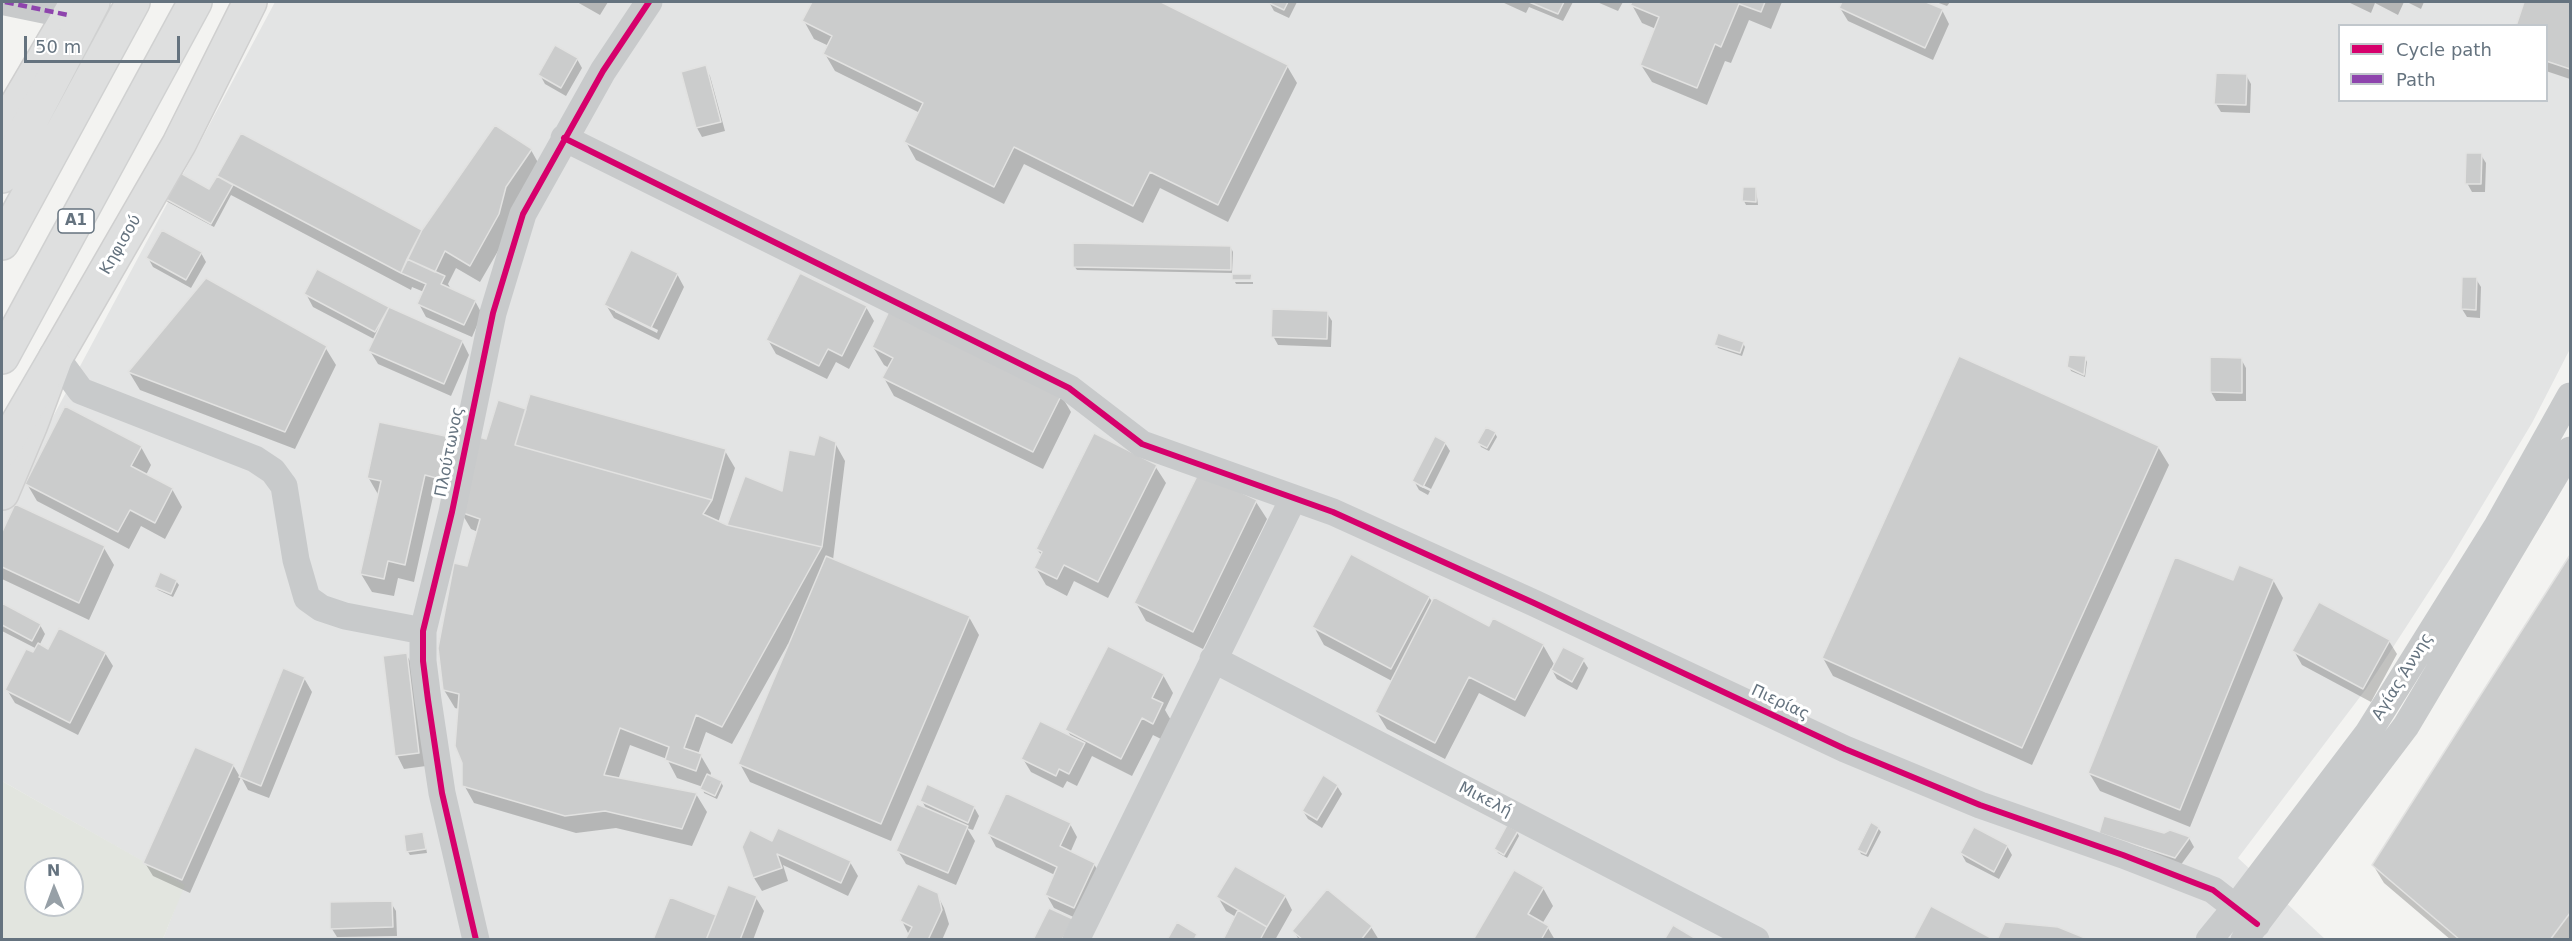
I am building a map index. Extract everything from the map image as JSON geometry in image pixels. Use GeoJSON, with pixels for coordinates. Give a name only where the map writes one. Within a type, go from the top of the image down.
{"type":"FeatureCollection","features":[{"type":"Feature","properties":{"kind":"main road"},"geometry":{"type":"LineString","coordinates":[[2,243],[133,2]]}},
{"type":"Feature","properties":{"kind":"main road","name":"Α1"},"geometry":{"type":"LineString","coordinates":[[2,357],[195,2]]}},
{"type":"Feature","properties":{"kind":"main road","name":"Κηφισού"},"geometry":{"type":"LineString","coordinates":[[2,493],[32,424],[56,357],[179,144],[250,2]]}},
{"type":"Feature","properties":{"kind":"main road"},"geometry":{"type":"LineString","coordinates":[[2,130],[79,6]]}},
{"type":"Feature","properties":{"kind":"main road"},"geometry":{"type":"LineString","coordinates":[[2,176],[79,6]]}},
{"type":"Feature","properties":{"kind":"main road"},"geometry":{"type":"LineString","coordinates":[[2,450],[56,357]]}},
{"type":"Feature","properties":{"kind":"street"},"geometry":{"type":"LineString","coordinates":[[5,2],[79,6]]}},
{"type":"Feature","properties":{"kind":"street","name":"Πλούτωνος"},"geometry":{"type":"LineString","coordinates":[[476,939],[442,794],[423,661],[423,631],[452,512],[472,406],[500,283],[523,214],[603,71],[649,2]]}},
{"type":"Feature","properties":{"kind":"street","name":"Πιερίας"},"geometry":{"type":"LineString","coordinates":[[564,138],[1069,388],[1142,444],[1293,500],[1306,501],[1372,532],[1404,543],[1845,749],[1980,805],[2123,855],[2213,890],[2246,924]]}},
{"type":"Feature","properties":{"kind":"street"},"geometry":{"type":"LineString","coordinates":[[56,357],[81,391],[255,459],[273,471],[284,486],[296,560],[307,598],[321,608],[345,616],[423,631]]}},
{"type":"Feature","properties":{"kind":"street","name":"Αγίας Άννης"},"geometry":{"type":"LineString","coordinates":[[2246,924],[2496,528],[2571,396]]}},
{"type":"Feature","properties":{"kind":"street","name":"Αγίας Άννης"},"geometry":{"type":"LineString","coordinates":[[2209,939],[2246,924],[2406,726],[2571,450]]}},
{"type":"Feature","properties":{"kind":"street"},"geometry":{"type":"LineString","coordinates":[[1076,939],[1293,500]]}},
{"type":"Feature","properties":{"kind":"street","name":"Μικελή"},"geometry":{"type":"LineString","coordinates":[[1214,659],[1756,939]]}},
{"type":"Feature","properties":{"kind":"shaded area"},"geometry":{"type":"Polygon","coordinates":[[[275,2],[2570,2],[2570,349],[2532,423],[2450,559],[2366,689],[2238,858],[2325,939],[163,939],[184,885],[2,781],[2,512],[275,2]]]}},
{"type":"Feature","properties":{"kind":"shaded area"},"geometry":{"type":"Polygon","coordinates":[[[2,781],[185,885],[163,939],[2,939],[2,781]]]}},
{"type":"Feature","properties":{"kind":"building"},"geometry":{"type":"Polygon","coordinates":[[[812,2],[1161,2],[1288,65],[1218,205],[1150,172],[1133,206],[1014,147],[994,187],[904,142],[923,103],[823,54],[832,36],[802,21],[812,2]]]}},
{"type":"Feature","properties":{"kind":"building"},"geometry":{"type":"Polygon","coordinates":[[[1267,2],[1288,2],[1284,10],[1267,2]]]}},
{"type":"Feature","properties":{"kind":"building"},"geometry":{"type":"Polygon","coordinates":[[[1529,2],[1564,2],[1558,14],[1529,2]]]}},
{"type":"Feature","properties":{"kind":"building"},"geometry":{"type":"Polygon","coordinates":[[[1632,2],[1765,2],[1761,12],[1739,4],[1721,47],[1715,44],[1697,88],[1640,65],[1659,17],[1630,5],[1632,2]]]}},
{"type":"Feature","properties":{"kind":"building"},"geometry":{"type":"Polygon","coordinates":[[[1842,2],[1926,2],[1943,9],[1925,48],[1839,8],[1842,2]]]}},
{"type":"Feature","properties":{"kind":"building"},"geometry":{"type":"Polygon","coordinates":[[[2524,2],[2570,2],[2570,69],[2548,62],[2548,24],[2517,24],[2524,2]]]}},
{"type":"Feature","properties":{"kind":"building"},"geometry":{"type":"Polygon","coordinates":[[[555,45],[578,58],[561,88],[538,75],[555,45]]]}},
{"type":"Feature","properties":{"kind":"building"},"geometry":{"type":"Polygon","coordinates":[[[706,65],[721,122],[696,128],[681,72],[706,65]]]}},
{"type":"Feature","properties":{"kind":"building"},"geometry":{"type":"Polygon","coordinates":[[[2216,73],[2247,74],[2246,105],[2214,104],[2216,73]]]}},
{"type":"Feature","properties":{"kind":"building"},"geometry":{"type":"Polygon","coordinates":[[[495,125],[532,149],[506,187],[499,214],[470,266],[445,251],[435,272],[407,259],[422,230],[495,125]]]}},
{"type":"Feature","properties":{"kind":"building"},"geometry":{"type":"Polygon","coordinates":[[[241,133],[422,230],[401,273],[217,176],[241,133]]]}},
{"type":"Feature","properties":{"kind":"building"},"geometry":{"type":"Polygon","coordinates":[[[2466,153],[2482,153],[2481,184],[2465,184],[2466,153]]]}},
{"type":"Feature","properties":{"kind":"building"},"geometry":{"type":"Polygon","coordinates":[[[177,171],[209,189],[217,176],[233,185],[211,224],[162,197],[177,171]]]}},
{"type":"Feature","properties":{"kind":"building"},"geometry":{"type":"Polygon","coordinates":[[[1743,187],[1756,187],[1756,202],[1742,201],[1743,187]]]}},
{"type":"Feature","properties":{"kind":"building"},"geometry":{"type":"Polygon","coordinates":[[[162,230],[202,252],[186,280],[146,258],[162,230]]]}},
{"type":"Feature","properties":{"kind":"building"},"geometry":{"type":"Polygon","coordinates":[[[1073,243],[1231,246],[1231,270],[1073,267],[1073,243]]]}},
{"type":"Feature","properties":{"kind":"building"},"geometry":{"type":"Polygon","coordinates":[[[631,250],[678,273],[651,328],[604,305],[631,250]]]}},
{"type":"Feature","properties":{"kind":"building"},"geometry":{"type":"Polygon","coordinates":[[[407,259],[445,276],[441,284],[476,300],[464,325],[417,304],[426,284],[401,273],[407,259]]]}},
{"type":"Feature","properties":{"kind":"building"},"geometry":{"type":"Polygon","coordinates":[[[317,269],[389,307],[375,332],[304,294],[317,269]]]}},
{"type":"Feature","properties":{"kind":"building"},"geometry":{"type":"Polygon","coordinates":[[[800,273],[867,306],[842,356],[828,349],[819,366],[766,340],[800,273]]]}},
{"type":"Feature","properties":{"kind":"building"},"geometry":{"type":"Polygon","coordinates":[[[1232,274],[1252,274],[1251,280],[1232,280],[1232,274]]]}},
{"type":"Feature","properties":{"kind":"building"},"geometry":{"type":"Polygon","coordinates":[[[2462,277],[2477,277],[2476,310],[2461,309],[2462,277]]]}},
{"type":"Feature","properties":{"kind":"building"},"geometry":{"type":"Polygon","coordinates":[[[206,278],[327,346],[285,432],[128,372],[206,278]]]}},
{"type":"Feature","properties":{"kind":"building"},"geometry":{"type":"Polygon","coordinates":[[[389,307],[463,340],[444,384],[368,351],[389,307]]]}},
{"type":"Feature","properties":{"kind":"building"},"geometry":{"type":"Polygon","coordinates":[[[890,309],[1062,394],[1033,452],[882,378],[893,358],[872,347],[890,309]]]}},
{"type":"Feature","properties":{"kind":"building"},"geometry":{"type":"Polygon","coordinates":[[[1272,309],[1328,311],[1327,339],[1271,337],[1272,309]]]}},
{"type":"Feature","properties":{"kind":"building"},"geometry":{"type":"Polygon","coordinates":[[[1718,333],[1744,342],[1740,353],[1714,345],[1718,333]]]}},
{"type":"Feature","properties":{"kind":"building"},"geometry":{"type":"Polygon","coordinates":[[[2069,355],[2086,356],[2084,375],[2067,367],[2069,355]]]}},
{"type":"Feature","properties":{"kind":"building"},"geometry":{"type":"Polygon","coordinates":[[[1959,356],[2159,446],[2022,748],[1822,658],[1959,356]]]}},
{"type":"Feature","properties":{"kind":"building"},"geometry":{"type":"Polygon","coordinates":[[[2210,357],[2242,358],[2242,393],[2210,392],[2210,357]]]}},
{"type":"Feature","properties":{"kind":"building"},"geometry":{"type":"Polygon","coordinates":[[[530,394],[726,449],[712,500],[515,445],[530,394]]]}},
{"type":"Feature","properties":{"kind":"building"},"geometry":{"type":"Polygon","coordinates":[[[498,400],[526,409],[515,445],[712,500],[703,514],[727,525],[822,547],[722,727],[696,715],[684,748],[702,754],[696,771],[665,760],[669,747],[620,728],[604,775],[697,793],[682,829],[605,811],[565,816],[462,786],[462,763],[455,746],[459,694],[443,690],[438,648],[454,563],[467,566],[480,519],[460,512],[472,435],[486,439],[498,400]]]}},
{"type":"Feature","properties":{"kind":"building"},"geometry":{"type":"Polygon","coordinates":[[[65,406],[142,446],[131,466],[173,488],[155,523],[130,510],[118,532],[25,484],[65,406]]]}},
{"type":"Feature","properties":{"kind":"building"},"geometry":{"type":"Polygon","coordinates":[[[379,422],[450,437],[440,479],[425,475],[405,565],[388,561],[384,579],[360,574],[381,481],[367,478],[379,422]]]}},
{"type":"Feature","properties":{"kind":"building"},"geometry":{"type":"Polygon","coordinates":[[[1486,427],[1496,432],[1487,448],[1477,443],[1486,427]]]}},
{"type":"Feature","properties":{"kind":"building"},"geometry":{"type":"Polygon","coordinates":[[[1094,433],[1157,465],[1098,582],[1064,565],[1057,579],[1034,568],[1042,552],[1036,549],[1094,433]]]}},
{"type":"Feature","properties":{"kind":"building"},"geometry":{"type":"Polygon","coordinates":[[[819,435],[836,442],[822,547],[727,525],[745,476],[782,491],[789,450],[814,455],[819,435]]]}},
{"type":"Feature","properties":{"kind":"building"},"geometry":{"type":"Polygon","coordinates":[[[1435,436],[1446,442],[1423,487],[1412,481],[1435,436]]]}},
{"type":"Feature","properties":{"kind":"building"},"geometry":{"type":"Polygon","coordinates":[[[1199,472],[1257,500],[1193,632],[1134,603],[1199,472]]]}},
{"type":"Feature","properties":{"kind":"building"},"geometry":{"type":"Polygon","coordinates":[[[15,504],[105,546],[79,603],[2,567],[2,532],[15,504]]]}},
{"type":"Feature","properties":{"kind":"building"},"geometry":{"type":"Polygon","coordinates":[[[1351,554],[1430,596],[1391,669],[1312,627],[1351,554]]]}},
{"type":"Feature","properties":{"kind":"building"},"geometry":{"type":"Polygon","coordinates":[[[2570,555],[2570,913],[2550,940],[2460,940],[2372,865],[2570,555]]]}},
{"type":"Feature","properties":{"kind":"building"},"geometry":{"type":"Polygon","coordinates":[[[826,556],[970,616],[881,824],[738,764],[826,556]]]}},
{"type":"Feature","properties":{"kind":"building"},"geometry":{"type":"Polygon","coordinates":[[[2175,557],[2233,580],[2239,565],[2274,579],[2180,810],[2088,773],[2175,557]]]}},
{"type":"Feature","properties":{"kind":"building"},"geometry":{"type":"Polygon","coordinates":[[[160,572],[177,580],[171,594],[154,587],[160,572]]]}},
{"type":"Feature","properties":{"kind":"building"},"geometry":{"type":"Polygon","coordinates":[[[1434,597],[1489,626],[1493,618],[1544,644],[1515,700],[1469,677],[1435,743],[1375,712],[1434,597]]]}},
{"type":"Feature","properties":{"kind":"building"},"geometry":{"type":"Polygon","coordinates":[[[2319,602],[2390,640],[2363,689],[2292,651],[2319,602]]]}},
{"type":"Feature","properties":{"kind":"building"},"geometry":{"type":"Polygon","coordinates":[[[2,603],[41,624],[32,641],[2,625],[2,603]]]}},
{"type":"Feature","properties":{"kind":"building"},"geometry":{"type":"Polygon","coordinates":[[[59,628],[106,652],[70,723],[5,690],[26,649],[33,652],[38,643],[48,649],[59,628]]]}},
{"type":"Feature","properties":{"kind":"building"},"geometry":{"type":"Polygon","coordinates":[[[1108,646],[1164,674],[1152,698],[1163,703],[1153,724],[1142,718],[1121,759],[1065,730],[1108,646]]]}},
{"type":"Feature","properties":{"kind":"building"},"geometry":{"type":"Polygon","coordinates":[[[1563,647],[1585,658],[1572,682],[1551,670],[1563,647]]]}},
{"type":"Feature","properties":{"kind":"building"},"geometry":{"type":"Polygon","coordinates":[[[407,653],[419,753],[395,756],[383,656],[407,653]]]}},
{"type":"Feature","properties":{"kind":"building"},"geometry":{"type":"Polygon","coordinates":[[[283,668],[305,677],[261,786],[239,777],[283,668]]]}},
{"type":"Feature","properties":{"kind":"building"},"geometry":{"type":"Polygon","coordinates":[[[1040,721],[1085,743],[1069,774],[1059,769],[1056,776],[1021,759],[1040,721]]]}},
{"type":"Feature","properties":{"kind":"building"},"geometry":{"type":"Polygon","coordinates":[[[195,747],[234,764],[182,880],[143,863],[195,747]]]}},
{"type":"Feature","properties":{"kind":"building"},"geometry":{"type":"Polygon","coordinates":[[[707,774],[722,781],[715,796],[700,789],[707,774]]]}},
{"type":"Feature","properties":{"kind":"building"},"geometry":{"type":"Polygon","coordinates":[[[1323,775],[1338,785],[1317,820],[1302,811],[1323,775]]]}},
{"type":"Feature","properties":{"kind":"building"},"geometry":{"type":"Polygon","coordinates":[[[927,784],[975,806],[968,823],[920,801],[927,784]]]}},
{"type":"Feature","properties":{"kind":"building"},"geometry":{"type":"Polygon","coordinates":[[[1006,793],[1071,823],[1060,846],[1095,863],[1074,908],[1045,895],[1057,867],[987,834],[1006,793]]]}},
{"type":"Feature","properties":{"kind":"building"},"geometry":{"type":"Polygon","coordinates":[[[917,804],[968,826],[948,873],[896,851],[917,804]]]}},
{"type":"Feature","properties":{"kind":"building"},"geometry":{"type":"Polygon","coordinates":[[[2104,816],[2164,833],[2170,830],[2190,837],[2175,858],[2099,833],[2104,816]]]}},
{"type":"Feature","properties":{"kind":"building"},"geometry":{"type":"Polygon","coordinates":[[[1871,822],[1879,827],[1866,854],[1857,850],[1871,822]]]}},
{"type":"Feature","properties":{"kind":"building"},"geometry":{"type":"Polygon","coordinates":[[[1507,825],[1518,831],[1504,855],[1494,849],[1507,825]]]}},
{"type":"Feature","properties":{"kind":"building"},"geometry":{"type":"Polygon","coordinates":[[[1974,827],[2008,845],[1994,872],[1960,853],[1974,827]]]}},
{"type":"Feature","properties":{"kind":"building"},"geometry":{"type":"Polygon","coordinates":[[[778,828],[851,861],[841,883],[777,854],[782,868],[753,878],[742,847],[750,830],[772,841],[778,828]]]}},
{"type":"Feature","properties":{"kind":"building"},"geometry":{"type":"Polygon","coordinates":[[[423,832],[426,849],[406,852],[404,835],[423,832]]]}},
{"type":"Feature","properties":{"kind":"building"},"geometry":{"type":"Polygon","coordinates":[[[1235,866],[1286,895],[1267,927],[1216,897],[1235,866]]]}},
{"type":"Feature","properties":{"kind":"building"},"geometry":{"type":"Polygon","coordinates":[[[1514,870],[1544,887],[1528,914],[1549,926],[1541,940],[1473,940],[1514,870]]]}},
{"type":"Feature","properties":{"kind":"building"},"geometry":{"type":"Polygon","coordinates":[[[918,884],[938,893],[942,910],[928,940],[905,940],[912,927],[900,921],[918,884]]]}},
{"type":"Feature","properties":{"kind":"building"},"geometry":{"type":"Polygon","coordinates":[[[728,885],[757,896],[740,940],[706,940],[728,885]]]}},
{"type":"Feature","properties":{"kind":"building"},"geometry":{"type":"Polygon","coordinates":[[[1327,889],[1372,926],[1361,940],[1303,940],[1292,931],[1327,889]]]}},
{"type":"Feature","properties":{"kind":"building"},"geometry":{"type":"Polygon","coordinates":[[[670,897],[716,915],[706,940],[653,940],[670,897]]]}},
{"type":"Feature","properties":{"kind":"building"},"geometry":{"type":"Polygon","coordinates":[[[392,901],[393,927],[330,929],[330,902],[392,901]]]}},
{"type":"Feature","properties":{"kind":"building"},"geometry":{"type":"Polygon","coordinates":[[[1931,906],[1995,940],[1913,940],[1931,906]]]}},
{"type":"Feature","properties":{"kind":"building"},"geometry":{"type":"Polygon","coordinates":[[[1049,908],[1073,919],[1062,940],[1033,940],[1049,908]]]}},
{"type":"Feature","properties":{"kind":"building"},"geometry":{"type":"Polygon","coordinates":[[[1238,910],[1267,927],[1260,940],[1223,940],[1238,910]]]}},
{"type":"Feature","properties":{"kind":"building"},"geometry":{"type":"Polygon","coordinates":[[[1177,922],[1197,934],[1194,940],[1167,940],[1177,922]]]}},
{"type":"Feature","properties":{"kind":"building"},"geometry":{"type":"Polygon","coordinates":[[[2005,922],[2058,927],[2090,940],[1997,940],[2005,922]]]}},
{"type":"Feature","properties":{"kind":"building"},"geometry":{"type":"Polygon","coordinates":[[[1673,925],[1698,940],[1664,940],[1673,925]]]}},
{"type":"Feature","properties":{"kind":"marked path"},"geometry":{"type":"LineString","coordinates":[[5,2],[68,15]]}},
{"type":"Feature","properties":{"kind":"cycle path"},"geometry":{"type":"LineString","coordinates":[[476,940],[442,793],[423,661],[423,631],[452,512],[493,313],[523,214],[603,71],[649,2]]}},
{"type":"Feature","properties":{"kind":"cycle path"},"geometry":{"type":"LineString","coordinates":[[564,138],[1069,388],[1142,444],[1333,512],[1534,603],[1845,749],[1980,805],[2123,855],[2213,890],[2257,924]]}}]}
